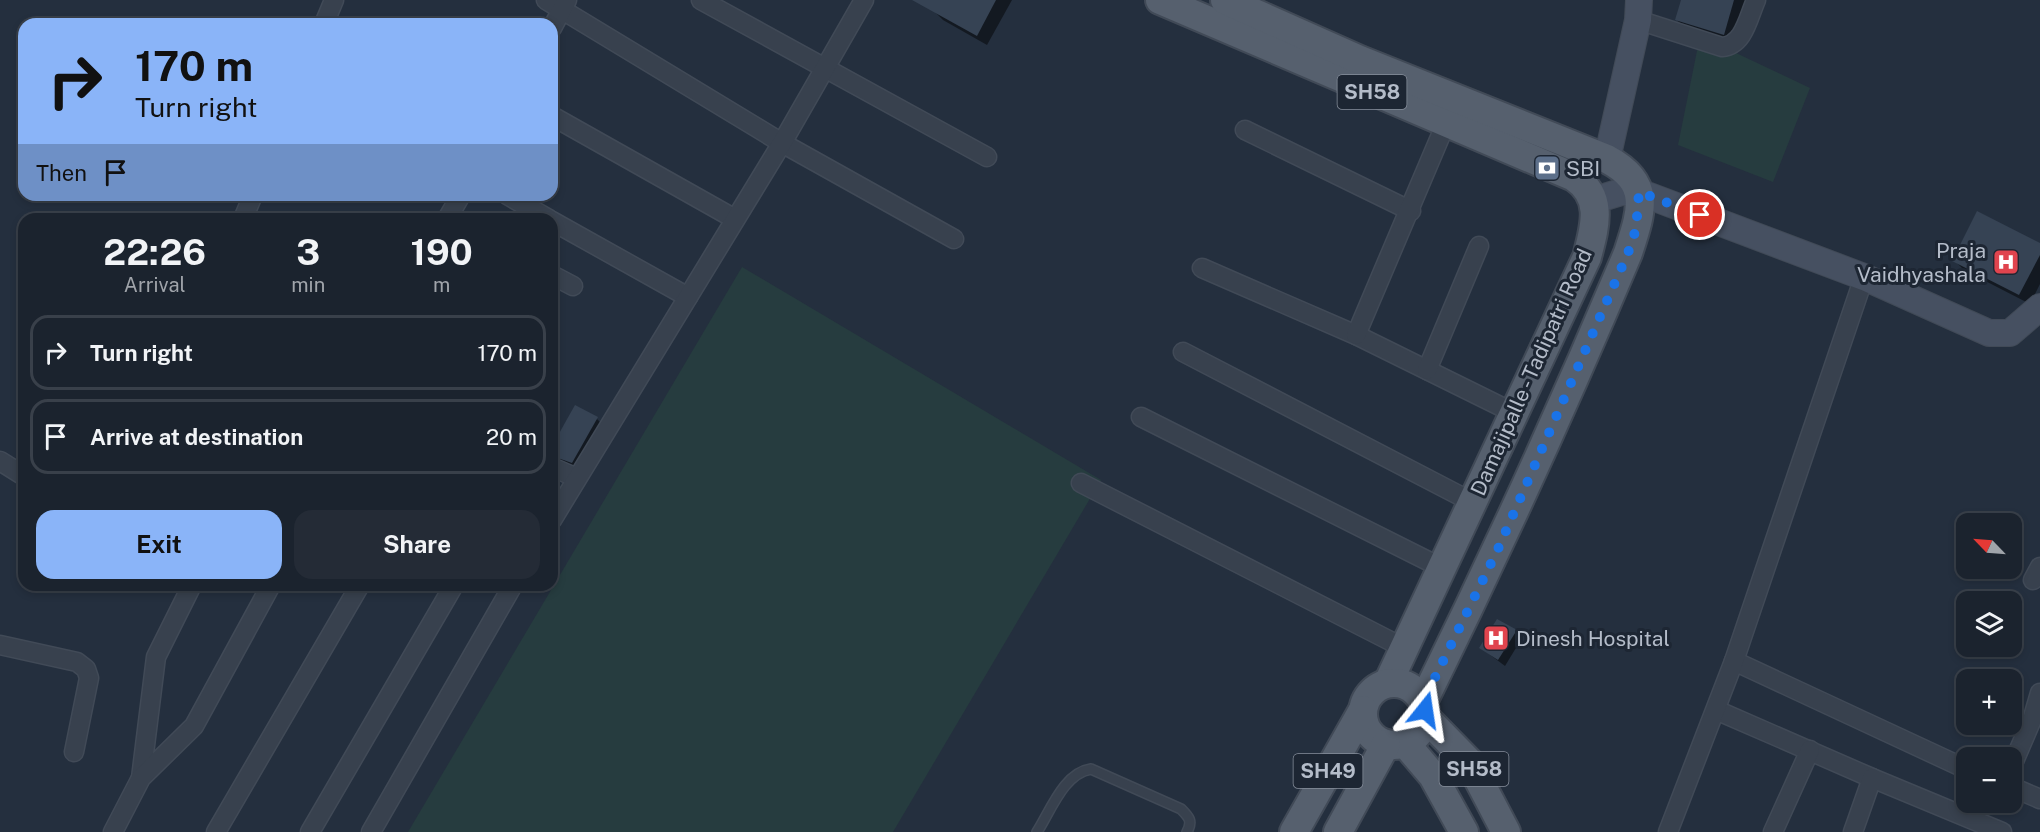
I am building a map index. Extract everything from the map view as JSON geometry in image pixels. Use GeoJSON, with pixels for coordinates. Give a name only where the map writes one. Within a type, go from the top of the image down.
{"type":"FeatureCollection","features":[{"type":"Feature","properties":{"kind":"main road","name":"SH58"},"geometry":{"type":"LineString","coordinates":[[1160,0],[1446,123],[1590,192]]}},
{"type":"Feature","properties":{"kind":"main road","name":"SH58"},"geometry":{"type":"LineString","coordinates":[[1225,0],[1360,60],[1606,159],[1633,176],[1639,192]]}},
{"type":"Feature","properties":{"kind":"main road","name":"Damajipalle - Tadipatri Road"},"geometry":{"type":"LineString","coordinates":[[1363,710],[1371,693],[1388,683],[1587,256],[1596,223],[1590,192]]}},
{"type":"Feature","properties":{"kind":"main road","name":"Damajipalle - Tadipatri Road"},"geometry":{"type":"LineString","coordinates":[[1396,743],[1419,732],[1424,709],[1568,395],[1628,253],[1636,229],[1639,192]]}},
{"type":"Feature","properties":{"kind":"main road","name":"SH58"},"geometry":{"type":"LineString","coordinates":[[1388,683],[1406,684],[1418,694],[1424,709],[1470,763],[1506,832]]}},
{"type":"Feature","properties":{"kind":"main road","name":"SH58"},"geometry":{"type":"LineString","coordinates":[[1363,710],[1366,728],[1378,740],[1396,743],[1433,776],[1464,832]]}},
{"type":"Feature","properties":{"kind":"main road","name":"SH49"},"geometry":{"type":"LineString","coordinates":[[1294,832],[1363,710]]}},
{"type":"Feature","properties":{"kind":"main road","name":"SH49"},"geometry":{"type":"LineString","coordinates":[[1338,832],[1396,743]]}},
{"type":"Feature","properties":{"kind":"street"},"geometry":{"type":"LineString","coordinates":[[326,18],[334,0]]}},
{"type":"Feature","properties":{"kind":"street"},"geometry":{"type":"LineString","coordinates":[[546,0],[564,5],[782,143],[954,239]]}},
{"type":"Feature","properties":{"kind":"street"},"geometry":{"type":"LineString","coordinates":[[701,0],[987,157]]}},
{"type":"Feature","properties":{"kind":"street"},"geometry":{"type":"LineString","coordinates":[[558,510],[782,143],[864,0]]}},
{"type":"Feature","properties":{"kind":"street"},"geometry":{"type":"LineString","coordinates":[[1756,0],[1739,40],[1731,46],[1722,47],[1638,10],[1606,159],[1594,177],[1590,192],[1639,192],[1864,277],[1989,333],[2010,333],[2040,307]]}},
{"type":"Feature","properties":{"kind":"street"},"geometry":{"type":"LineString","coordinates":[[558,119],[735,219]]}},
{"type":"Feature","properties":{"kind":"street"},"geometry":{"type":"LineString","coordinates":[[1356,335],[1411,211],[1446,123]]}},
{"type":"Feature","properties":{"kind":"street"},"geometry":{"type":"LineString","coordinates":[[1245,130],[1411,211]]}},
{"type":"Feature","properties":{"kind":"street"},"geometry":{"type":"LineString","coordinates":[[518,201],[539,213]]}},
{"type":"Feature","properties":{"kind":"street"},"geometry":{"type":"LineString","coordinates":[[558,224],[688,297]]}},
{"type":"Feature","properties":{"kind":"street"},"geometry":{"type":"LineString","coordinates":[[1427,370],[1479,246]]}},
{"type":"Feature","properties":{"kind":"street"},"geometry":{"type":"LineString","coordinates":[[1202,268],[1356,335],[1514,413]]}},
{"type":"Feature","properties":{"kind":"street"},"geometry":{"type":"LineString","coordinates":[[1668,832],[1734,661],[1864,277]]}},
{"type":"Feature","properties":{"kind":"street"},"geometry":{"type":"LineString","coordinates":[[558,278],[573,286]]}},
{"type":"Feature","properties":{"kind":"street"},"geometry":{"type":"LineString","coordinates":[[1183,352],[1472,502]]}},
{"type":"Feature","properties":{"kind":"street"},"geometry":{"type":"LineString","coordinates":[[1141,417],[1442,568]]}},
{"type":"Feature","properties":{"kind":"street"},"geometry":{"type":"LineString","coordinates":[[0,461],[18,472]]}},
{"type":"Feature","properties":{"kind":"street"},"geometry":{"type":"LineString","coordinates":[[558,470],[578,478]]}},
{"type":"Feature","properties":{"kind":"street"},"geometry":{"type":"LineString","coordinates":[[1081,483],[1404,648]]}},
{"type":"Feature","properties":{"kind":"street"},"geometry":{"type":"LineString","coordinates":[[141,778],[156,657],[189,591]]}},
{"type":"Feature","properties":{"kind":"street"},"geometry":{"type":"LineString","coordinates":[[113,832],[141,778],[194,726],[269,591]]}},
{"type":"Feature","properties":{"kind":"street"},"geometry":{"type":"LineString","coordinates":[[216,832],[357,591]]}},
{"type":"Feature","properties":{"kind":"street"},"geometry":{"type":"LineString","coordinates":[[310,832],[451,591]]}},
{"type":"Feature","properties":{"kind":"street"},"geometry":{"type":"LineString","coordinates":[[371,832],[510,591]]}},
{"type":"Feature","properties":{"kind":"street"},"geometry":{"type":"LineString","coordinates":[[0,645],[77,662],[86,669],[89,678],[74,752]]}},
{"type":"Feature","properties":{"kind":"street"},"geometry":{"type":"LineString","coordinates":[[1734,661],[1956,763]]}},
{"type":"Feature","properties":{"kind":"street"},"geometry":{"type":"LineString","coordinates":[[2020,747],[2040,693]]}},
{"type":"Feature","properties":{"kind":"street"},"geometry":{"type":"LineString","coordinates":[[1716,710],[2002,832]]}},
{"type":"Feature","properties":{"kind":"street"},"geometry":{"type":"LineString","coordinates":[[1773,832],[1810,750]]}},
{"type":"Feature","properties":{"kind":"street"},"geometry":{"type":"LineString","coordinates":[[1853,832],[1872,778]]}},
{"type":"Feature","properties":{"kind":"street"},"geometry":{"type":"LineString","coordinates":[[2022,791],[2040,799]]}},
{"type":"Feature","properties":{"kind":"lane"},"geometry":{"type":"LineString","coordinates":[[1037,832],[1069,781],[1079,771],[1091,769],[1181,809],[1189,816],[1191,825],[1187,832]]}},
{"type":"Feature","properties":{"kind":"green space"},"geometry":{"type":"Polygon","coordinates":[[[1700,36],[1810,88],[1773,182],[1678,145],[1700,36]]]}},
{"type":"Feature","properties":{"kind":"green space"},"geometry":{"type":"Polygon","coordinates":[[[742,267],[1101,480],[893,832],[408,832],[550,591],[558,591],[558,578],[742,267]]]}},
{"type":"Feature","properties":{"kind":"building"},"geometry":{"type":"Polygon","coordinates":[[[912,0],[996,0],[977,36],[912,0]]]}},
{"type":"Feature","properties":{"kind":"building"},"geometry":{"type":"Polygon","coordinates":[[[1681,0],[1734,0],[1724,35],[1675,20],[1681,0]]]}},
{"type":"Feature","properties":{"kind":"building"},"geometry":{"type":"Polygon","coordinates":[[[1977,211],[2040,243],[2040,255],[2019,295],[1952,261],[1977,211]]]}},
{"type":"Feature","properties":{"kind":"building"},"geometry":{"type":"Polygon","coordinates":[[[575,405],[598,417],[572,463],[558,458],[558,435],[575,405]]]}},
{"type":"Feature","properties":{"kind":"building"},"geometry":{"type":"Polygon","coordinates":[[[1497,619],[1517,630],[1498,660],[1479,648],[1497,619]]]}},
{"type":"Feature","properties":{"kind":"place","name":"SBI"},"geometry":{"type":"Point","coordinates":[1547,168]}},
{"type":"Feature","properties":{"kind":"place","name":"Praja Vaidhyashala"},"geometry":{"type":"Point","coordinates":[2006,262]}},
{"type":"Feature","properties":{"kind":"place","name":"Dinesh Hospital"},"geometry":{"type":"Point","coordinates":[1496,638]}},
{"type":"Feature","properties":{"kind":"route"},"geometry":{"type":"LineString","coordinates":[[1425,710],[1423,702],[1498,549],[1568,395],[1628,253],[1636,229],[1639,192],[1700,215]]}}]}
